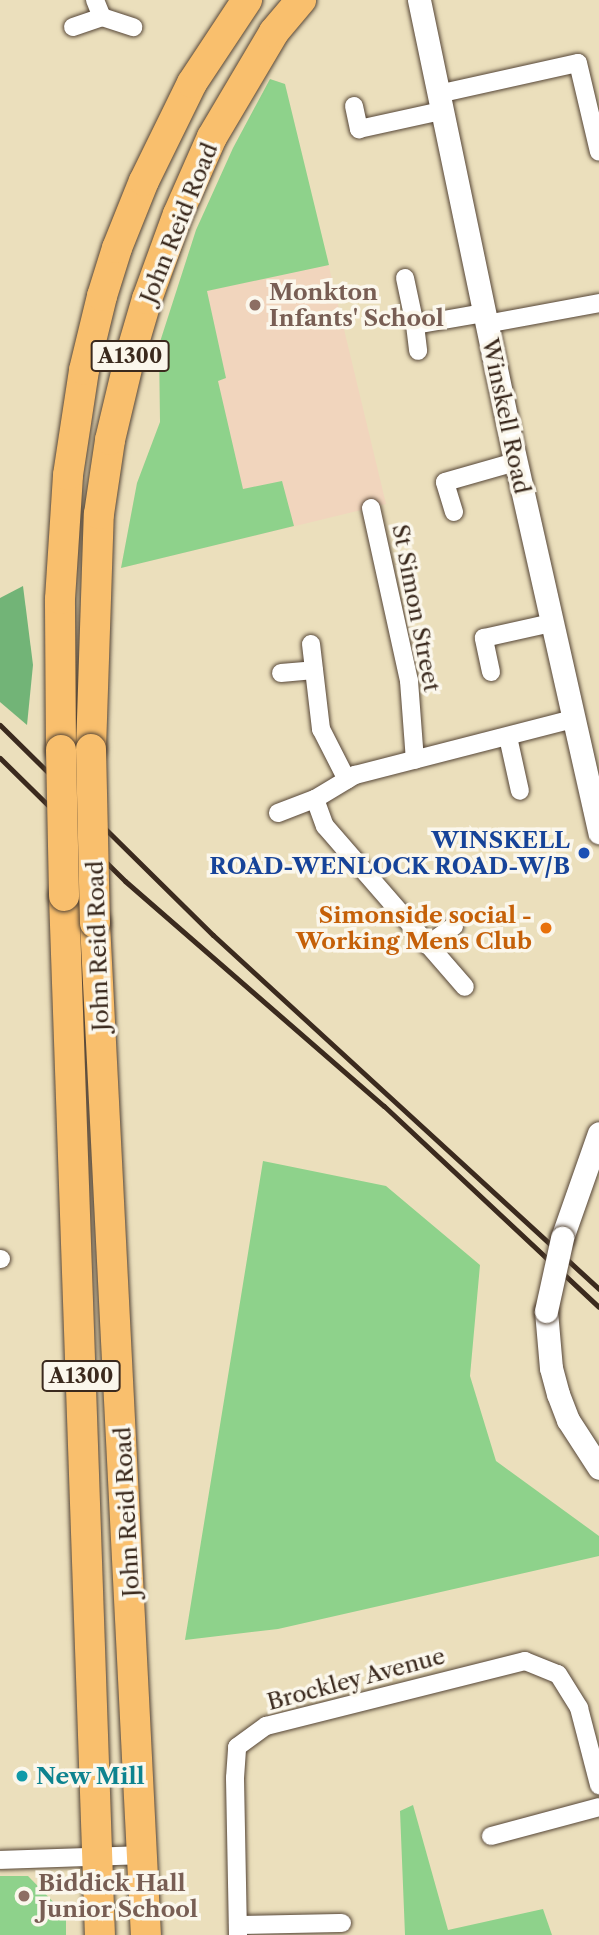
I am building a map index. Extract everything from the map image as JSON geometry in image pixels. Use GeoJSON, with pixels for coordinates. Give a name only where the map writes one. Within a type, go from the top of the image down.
{"type":"FeatureCollection","features":[{"type":"Feature","properties":{"kind":"highway","name":"John Reid Road"},"geometry":{"type":"LineString","coordinates":[[100,1935],[64,896],[60,599],[68,475],[84,370],[117,248],[144,181],[192,83],[247,0]]}},
{"type":"Feature","properties":{"kind":"highway","name":"John Reid Road"},"geometry":{"type":"LineString","coordinates":[[146,1935],[95,923],[91,750],[99,514],[110,440],[129,360],[147,299],[178,214],[212,137],[274,32],[300,0]]}},
{"type":"Feature","properties":{"kind":"highway"},"geometry":{"type":"LineString","coordinates":[[117,248],[142,254],[151,242],[168,200],[214,106],[274,32]]}},
{"type":"Feature","properties":{"kind":"street","name":"Winskell Road"},"geometry":{"type":"LineString","coordinates":[[419,0],[515,461],[599,832]]}},
{"type":"Feature","properties":{"kind":"street"},"geometry":{"type":"LineString","coordinates":[[73,27],[99,8],[133,27]]}},
{"type":"Feature","properties":{"kind":"street"},"geometry":{"type":"LineString","coordinates":[[354,106],[359,129],[578,63],[599,152]]}},
{"type":"Feature","properties":{"kind":"street"},"geometry":{"type":"LineString","coordinates":[[405,278],[418,351]]}},
{"type":"Feature","properties":{"kind":"street"},"geometry":{"type":"LineString","coordinates":[[415,325],[599,303]]}},
{"type":"Feature","properties":{"kind":"street"},"geometry":{"type":"LineString","coordinates":[[454,512],[445,482],[515,461]]}},
{"type":"Feature","properties":{"kind":"street","name":"St Simon Street"},"geometry":{"type":"LineString","coordinates":[[371,508],[410,681],[415,760]]}},
{"type":"Feature","properties":{"kind":"street"},"geometry":{"type":"LineString","coordinates":[[491,672],[484,638],[551,622]]}},
{"type":"Feature","properties":{"kind":"street"},"geometry":{"type":"LineString","coordinates":[[312,644],[321,729],[347,780]]}},
{"type":"Feature","properties":{"kind":"street"},"geometry":{"type":"LineString","coordinates":[[281,674],[314,670]]}},
{"type":"Feature","properties":{"kind":"street"},"geometry":{"type":"LineString","coordinates":[[278,813],[315,799],[347,780],[573,719]]}},
{"type":"Feature","properties":{"kind":"street"},"geometry":{"type":"LineString","coordinates":[[508,737],[520,791]]}},
{"type":"Feature","properties":{"kind":"street"},"geometry":{"type":"LineString","coordinates":[[315,799],[325,826],[465,987]]}},
{"type":"Feature","properties":{"kind":"street"},"geometry":{"type":"LineString","coordinates":[[427,945],[454,926]]}},
{"type":"Feature","properties":{"kind":"street"},"geometry":{"type":"LineString","coordinates":[[599,1133],[562,1238],[546,1311],[551,1368],[558,1394],[568,1420],[599,1468]]}},
{"type":"Feature","properties":{"kind":"street","name":"Brockley Avenue"},"geometry":{"type":"LineString","coordinates":[[238,1930],[235,1778],[237,1747],[266,1726],[525,1661],[558,1674],[579,1708],[599,1785]]}},
{"type":"Feature","properties":{"kind":"street"},"geometry":{"type":"LineString","coordinates":[[491,1836],[599,1807]]}},
{"type":"Feature","properties":{"kind":"street"},"geometry":{"type":"LineString","coordinates":[[0,1860],[144,1855]]}},
{"type":"Feature","properties":{"kind":"street"},"geometry":{"type":"LineString","coordinates":[[238,1930],[342,1923]]}},
{"type":"Feature","properties":{"kind":"shaded area","name":"Monkton Infants' School"},"geometry":{"type":"Polygon","coordinates":[[[270,79],[285,84],[386,504],[121,568],[137,483],[160,422],[159,345],[196,230],[233,148],[270,79]]]}},
{"type":"Feature","properties":{"kind":"green space"},"geometry":{"type":"Polygon","coordinates":[[[270,79],[285,84],[329,265],[207,291],[226,378],[218,381],[243,489],[282,481],[294,526],[121,568],[137,483],[160,422],[159,345],[196,230],[233,148],[270,79]]]}},
{"type":"Feature","properties":{"kind":"green space"},"geometry":{"type":"Polygon","coordinates":[[[23,586],[33,665],[27,725],[0,702],[0,598],[23,586]]]}},
{"type":"Feature","properties":{"kind":"green space"},"geometry":{"type":"Polygon","coordinates":[[[263,1161],[386,1186],[480,1265],[470,1376],[496,1461],[599,1536],[599,1556],[278,1629],[185,1640],[263,1161]]]}},
{"type":"Feature","properties":{"kind":"green space"},"geometry":{"type":"Polygon","coordinates":[[[413,1805],[448,1930],[543,1909],[552,1935],[405,1935],[400,1811],[413,1805]]]}},
{"type":"Feature","properties":{"kind":"green space","name":"Biddick Hall Junior School"},"geometry":{"type":"Polygon","coordinates":[[[0,1876],[28,1876],[66,1915],[66,1935],[0,1935],[0,1876]]]}},
{"type":"Feature","properties":{"kind":"railway"},"geometry":{"type":"LineString","coordinates":[[0,725],[213,935],[599,1289]]}},
{"type":"Feature","properties":{"kind":"railway"},"geometry":{"type":"LineString","coordinates":[[0,758],[125,881],[384,1106],[599,1307]]}},
{"type":"Feature","properties":{"kind":"place","name":"Monkton Infants' School"},"geometry":{"type":"Point","coordinates":[255,305]}},
{"type":"Feature","properties":{"kind":"place","name":"WINSKELL ROAD-WENLOCK ROAD-W/B"},"geometry":{"type":"Point","coordinates":[584,853]}},
{"type":"Feature","properties":{"kind":"place","name":"Simonside social - Working Mens Club"},"geometry":{"type":"Point","coordinates":[546,928]}},
{"type":"Feature","properties":{"kind":"place","name":"New Mill"},"geometry":{"type":"Point","coordinates":[22,1776]}},
{"type":"Feature","properties":{"kind":"place","name":"Biddick Hall Junior School"},"geometry":{"type":"Point","coordinates":[24,1896]}}]}
